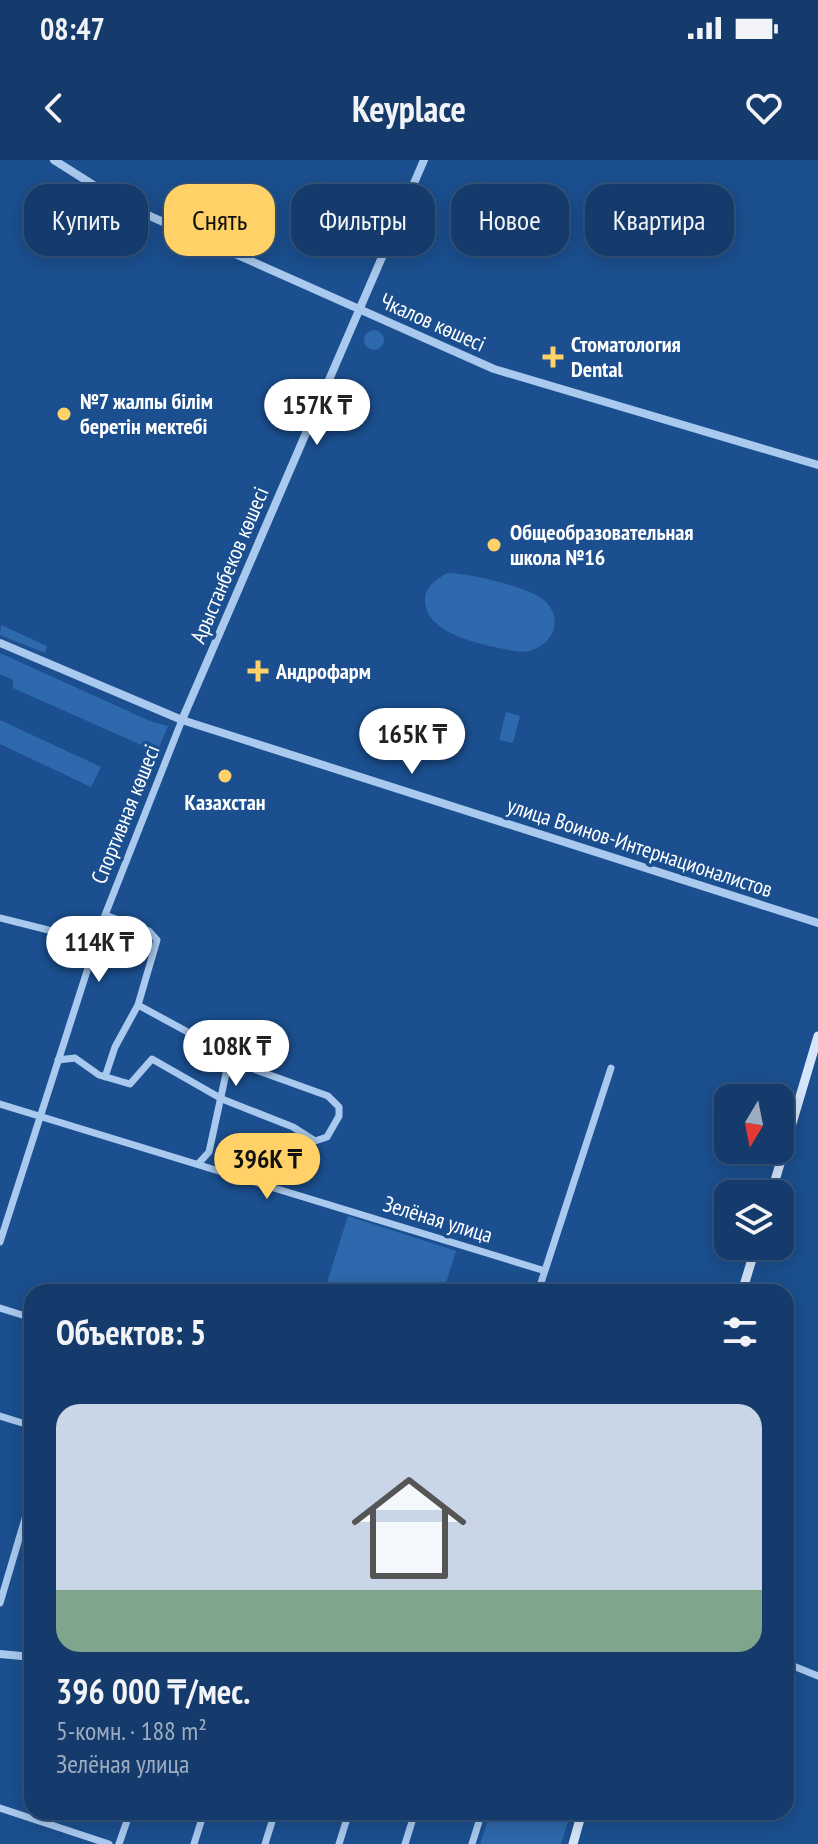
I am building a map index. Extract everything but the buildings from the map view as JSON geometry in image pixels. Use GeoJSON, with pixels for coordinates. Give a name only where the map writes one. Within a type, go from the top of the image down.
{"type":"FeatureCollection","features":[{"type":"Feature","properties":{"kind":"main road"},"geometry":{"type":"LineString","coordinates":[[775,1180],[818,1036]]}},
{"type":"Feature","properties":{"kind":"main road"},"geometry":{"type":"LineString","coordinates":[[744,1284],[752,1260]]}},
{"type":"Feature","properties":{"kind":"main road"},"geometry":{"type":"LineString","coordinates":[[573,1844],[580,1820]]}},
{"type":"Feature","properties":{"kind":"street","name":"Чкалов көшесі"},"geometry":{"type":"LineString","coordinates":[[54,160],[125,205],[506,373],[818,465]]}},
{"type":"Feature","properties":{"kind":"street","name":"Арыстанбеков көшесі"},"geometry":{"type":"LineString","coordinates":[[182,720],[424,160]]}},
{"type":"Feature","properties":{"kind":"street","name":"улица Воинов-Интернационалистов"},"geometry":{"type":"LineString","coordinates":[[0,643],[182,720],[818,923]]}},
{"type":"Feature","properties":{"kind":"street","name":"Спортивная көшесі"},"geometry":{"type":"LineString","coordinates":[[0,1242],[105,915],[182,720]]}},
{"type":"Feature","properties":{"kind":"street"},"geometry":{"type":"LineString","coordinates":[[105,915],[149,931],[157,940],[138,1005],[115,1047],[105,1077]]}},
{"type":"Feature","properties":{"kind":"street"},"geometry":{"type":"LineString","coordinates":[[0,918],[96,942]]}},
{"type":"Feature","properties":{"kind":"street"},"geometry":{"type":"LineString","coordinates":[[58,1060],[75,1058],[105,1077],[130,1084],[152,1059],[222,1099],[293,1127],[315,1141],[327,1137],[339,1116],[339,1107],[328,1096],[256,1070],[138,1005]]}},
{"type":"Feature","properties":{"kind":"street"},"geometry":{"type":"LineString","coordinates":[[198,1164],[209,1152],[230,1055]]}},
{"type":"Feature","properties":{"kind":"street"},"geometry":{"type":"LineString","coordinates":[[539,1284],[611,1068]]}},
{"type":"Feature","properties":{"kind":"street","name":"Зелёная улица"},"geometry":{"type":"LineString","coordinates":[[0,1104],[542,1270]]}},
{"type":"Feature","properties":{"kind":"street"},"geometry":{"type":"LineString","coordinates":[[0,1308],[24,1316]]}},
{"type":"Feature","properties":{"kind":"street"},"geometry":{"type":"LineString","coordinates":[[0,1416],[24,1424]]}},
{"type":"Feature","properties":{"kind":"street"},"geometry":{"type":"LineString","coordinates":[[0,1603],[24,1522]]}},
{"type":"Feature","properties":{"kind":"street"},"geometry":{"type":"LineString","coordinates":[[0,1654],[24,1656]]}},
{"type":"Feature","properties":{"kind":"street"},"geometry":{"type":"LineString","coordinates":[[794,1666],[818,1676]]}},
{"type":"Feature","properties":{"kind":"street"},"geometry":{"type":"LineString","coordinates":[[0,1810],[24,1817]]}},
{"type":"Feature","properties":{"kind":"street"},"geometry":{"type":"LineString","coordinates":[[32,1820],[109,1844]]}},
{"type":"Feature","properties":{"kind":"street"},"geometry":{"type":"LineString","coordinates":[[119,1844],[127,1820]]}},
{"type":"Feature","properties":{"kind":"street"},"geometry":{"type":"LineString","coordinates":[[194,1844],[202,1820]]}},
{"type":"Feature","properties":{"kind":"street"},"geometry":{"type":"LineString","coordinates":[[265,1844],[272,1820]]}},
{"type":"Feature","properties":{"kind":"street"},"geometry":{"type":"LineString","coordinates":[[339,1844],[346,1820]]}},
{"type":"Feature","properties":{"kind":"street"},"geometry":{"type":"LineString","coordinates":[[405,1844],[412,1820]]}},
{"type":"Feature","properties":{"kind":"street"},"geometry":{"type":"LineString","coordinates":[[472,1844],[480,1820]]}},
{"type":"Feature","properties":{"kind":"shaded area"},"geometry":{"type":"Polygon","coordinates":[[[374,330],[381,333],[384,340],[381,347],[374,350],[367,347],[364,340],[367,333],[374,330]]]}},
{"type":"Feature","properties":{"kind":"shaded area"},"geometry":{"type":"Polygon","coordinates":[[[447,573],[499,582],[539,596],[552,611],[555,621],[549,638],[524,652],[474,642],[446,630],[428,612],[425,595],[435,581],[447,573]]]}},
{"type":"Feature","properties":{"kind":"shaded area"},"geometry":{"type":"Polygon","coordinates":[[[1,625],[47,646],[45,653],[0,635],[1,625]]]}},
{"type":"Feature","properties":{"kind":"shaded area"},"geometry":{"type":"Polygon","coordinates":[[[0,653],[150,721],[168,726],[157,752],[13,688],[13,680],[0,674],[0,653]]]}},
{"type":"Feature","properties":{"kind":"shaded area"},"geometry":{"type":"Polygon","coordinates":[[[506,712],[520,716],[513,743],[499,740],[506,712]]]}},
{"type":"Feature","properties":{"kind":"shaded area"},"geometry":{"type":"Polygon","coordinates":[[[0,720],[101,767],[91,787],[0,744],[0,720]]]}},
{"type":"Feature","properties":{"kind":"shaded area"},"geometry":{"type":"Polygon","coordinates":[[[348,1216],[456,1251],[446,1284],[327,1284],[348,1216]]]}},
{"type":"Feature","properties":{"kind":"shaded area"},"geometry":{"type":"Polygon","coordinates":[[[488,1820],[568,1820],[561,1844],[480,1844],[488,1820]]]}},
{"type":"Feature","properties":{"kind":"place","name":"Стоматология Dental"},"geometry":{"type":"Point","coordinates":[553,357]}},
{"type":"Feature","properties":{"kind":"place","name":"№7 жалпы білім беретін мектебі"},"geometry":{"type":"Point","coordinates":[64,414]}},
{"type":"Feature","properties":{"kind":"place","name":"Общеобразовательная школа №16"},"geometry":{"type":"Point","coordinates":[494,545]}},
{"type":"Feature","properties":{"kind":"place","name":"Андрофарм"},"geometry":{"type":"Point","coordinates":[258,671]}},
{"type":"Feature","properties":{"kind":"place","name":"Казахстан"},"geometry":{"type":"Point","coordinates":[225,776]}}]}
